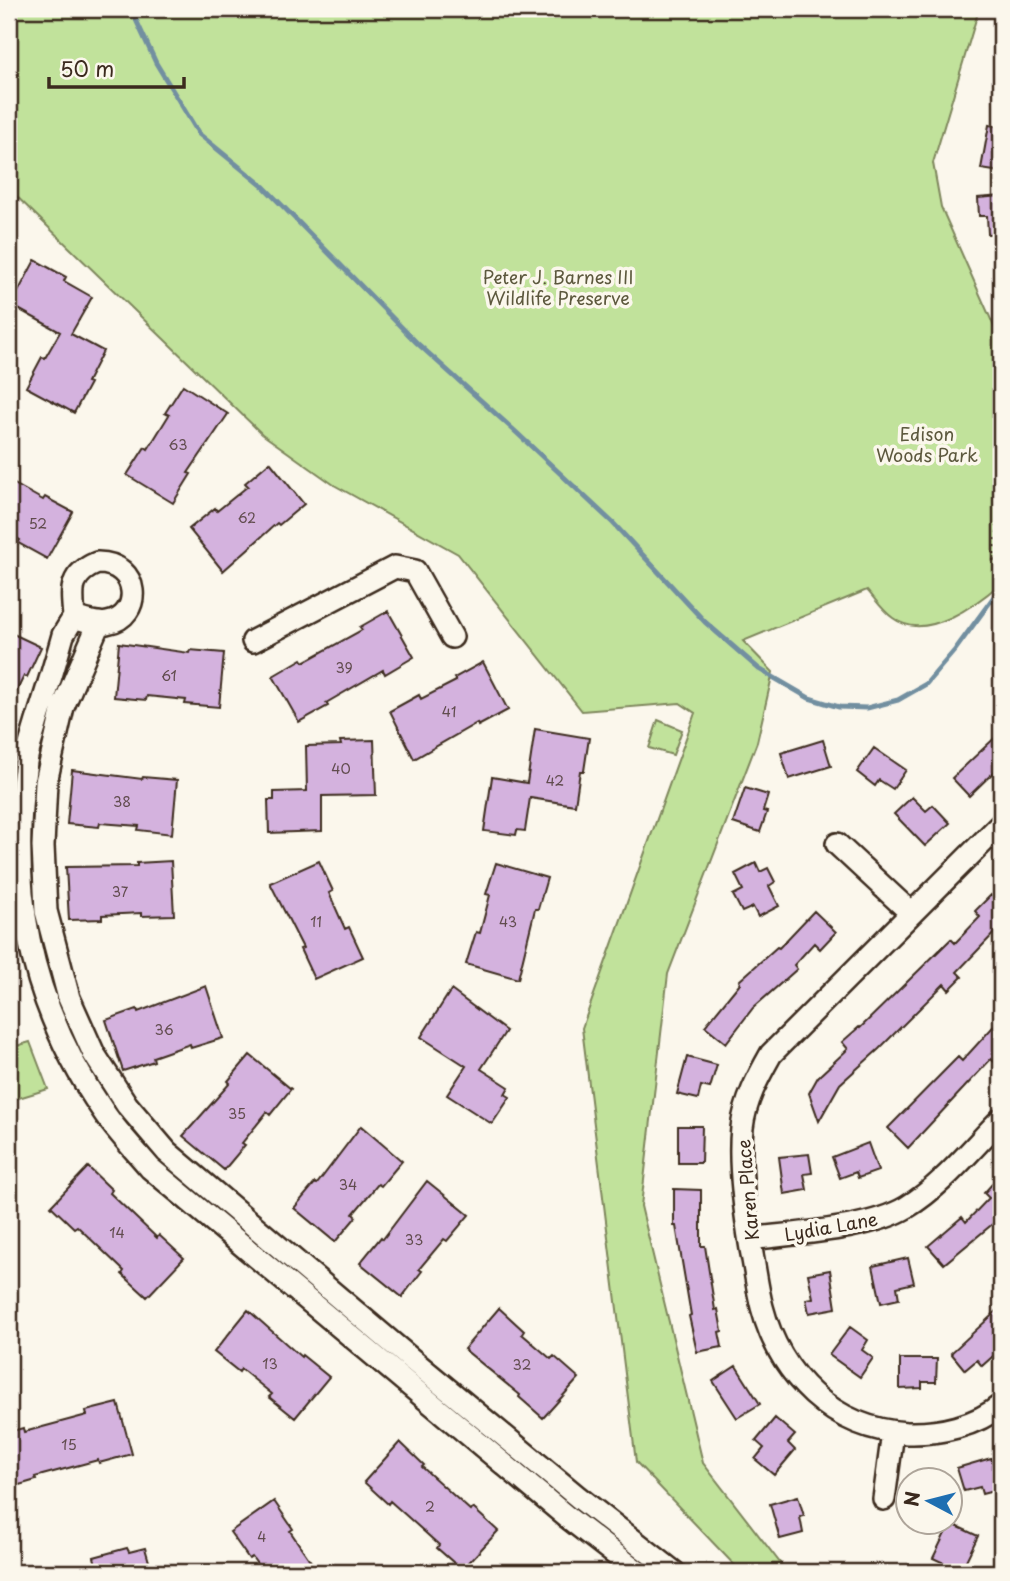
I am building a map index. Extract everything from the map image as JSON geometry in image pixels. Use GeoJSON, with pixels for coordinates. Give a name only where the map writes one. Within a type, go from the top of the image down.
{"type":"FeatureCollection","features":[{"type":"Feature","properties":{"kind":"street"},"geometry":{"type":"LineString","coordinates":[[74,617],[99,623],[117,620],[130,606],[132,591],[129,578],[117,566],[96,563],[78,575],[72,589],[74,617],[64,635],[26,760],[19,837],[23,913],[48,1007],[77,1069],[103,1112],[150,1168],[507,1467],[638,1572]]}},
{"type":"Feature","properties":{"kind":"street"},"geometry":{"type":"LineString","coordinates":[[253,641],[395,567],[415,570],[452,637]]}},
{"type":"Feature","properties":{"kind":"street"},"geometry":{"type":"LineString","coordinates":[[99,623],[62,707],[46,782],[43,846],[46,911],[69,998],[94,1054],[127,1105],[167,1152],[410,1358],[674,1572]]}},
{"type":"Feature","properties":{"kind":"street","name":"Karen Place"},"geometry":{"type":"LineString","coordinates":[[1001,824],[771,1054],[750,1095],[742,1128],[743,1189],[761,1306],[779,1351],[804,1388],[835,1412],[863,1426],[893,1432],[942,1430],[978,1420],[1001,1405]]}},
{"type":"Feature","properties":{"kind":"street"},"geometry":{"type":"LineString","coordinates":[[837,844],[911,913]]}},
{"type":"Feature","properties":{"kind":"street","name":"Lydia Lane"},"geometry":{"type":"LineString","coordinates":[[750,1239],[874,1222],[907,1207],[935,1185],[1001,1119]]}},
{"type":"Feature","properties":{"kind":"street"},"geometry":{"type":"LineString","coordinates":[[884,1499],[893,1432]]}},
{"type":"Feature","properties":{"kind":"path"},"geometry":{"type":"LineString","coordinates":[[994,561],[996,535],[1001,526]]}},
{"type":"Feature","properties":{"kind":"green space","name":"Peter J. Barnes III Wildlife Preserve"},"geometry":{"type":"Polygon","coordinates":[[[9,9],[979,9],[933,163],[941,207],[1001,342],[1001,583],[965,610],[935,623],[906,625],[889,615],[867,590],[743,641],[773,672],[757,742],[668,974],[641,1206],[703,1463],[787,1572],[741,1572],[636,1462],[582,1028],[695,713],[680,703],[582,711],[458,554],[334,485],[262,434],[9,189],[9,9]]]}},
{"type":"Feature","properties":{"kind":"green space"},"geometry":{"type":"Polygon","coordinates":[[[658,720],[682,730],[673,755],[649,748],[658,720]]]}},
{"type":"Feature","properties":{"kind":"green space"},"geometry":{"type":"Polygon","coordinates":[[[30,1042],[48,1089],[9,1101],[9,1048],[30,1042]]]}},
{"type":"Feature","properties":{"kind":"building"},"geometry":{"type":"Polygon","coordinates":[[[989,125],[1001,127],[1001,172],[981,169],[989,125]]]}},
{"type":"Feature","properties":{"kind":"building"},"geometry":{"type":"Polygon","coordinates":[[[1001,196],[1001,233],[988,234],[987,216],[979,216],[978,198],[1001,196]]]}},
{"type":"Feature","properties":{"kind":"building"},"geometry":{"type":"Polygon","coordinates":[[[35,260],[66,277],[64,281],[92,297],[71,334],[103,351],[74,413],[26,387],[42,357],[45,358],[60,332],[11,305],[35,260]]]}},
{"type":"Feature","properties":{"kind":"building"},"geometry":{"type":"Polygon","coordinates":[[[183,385],[228,414],[188,473],[191,474],[173,503],[127,475],[145,447],[148,449],[169,415],[165,413],[183,385]]]}},
{"type":"Feature","properties":{"kind":"building"},"geometry":{"type":"Polygon","coordinates":[[[270,462],[304,504],[279,525],[277,523],[223,571],[189,529],[248,486],[245,483],[270,462]]]}},
{"type":"Feature","properties":{"kind":"building"},"geometry":{"type":"Polygon","coordinates":[[[9,481],[43,500],[45,497],[73,512],[47,559],[18,543],[20,540],[9,533],[9,481]]]}},
{"type":"Feature","properties":{"kind":"building"},"geometry":{"type":"Polygon","coordinates":[[[388,611],[414,657],[385,674],[383,670],[299,722],[273,676],[362,630],[360,627],[388,611]]]}},
{"type":"Feature","properties":{"kind":"building"},"geometry":{"type":"Polygon","coordinates":[[[9,632],[41,647],[9,707],[9,632]]]}},
{"type":"Feature","properties":{"kind":"building"},"geometry":{"type":"Polygon","coordinates":[[[119,643],[189,653],[190,650],[224,653],[219,707],[185,704],[186,700],[147,696],[146,700],[114,697],[119,643]]]}},
{"type":"Feature","properties":{"kind":"building"},"geometry":{"type":"Polygon","coordinates":[[[483,662],[508,710],[478,726],[477,723],[414,759],[390,711],[419,695],[421,699],[456,681],[454,678],[483,662]]]}},
{"type":"Feature","properties":{"kind":"building"},"geometry":{"type":"Polygon","coordinates":[[[535,729],[589,738],[575,805],[530,798],[525,831],[517,830],[516,835],[484,831],[492,777],[527,783],[535,729]]]}},
{"type":"Feature","properties":{"kind":"building"},"geometry":{"type":"Polygon","coordinates":[[[1001,732],[1001,765],[969,796],[952,778],[1001,732]]]}},
{"type":"Feature","properties":{"kind":"building"},"geometry":{"type":"Polygon","coordinates":[[[374,740],[376,795],[322,796],[322,831],[269,833],[268,800],[274,800],[274,792],[307,791],[306,746],[374,740]]]}},
{"type":"Feature","properties":{"kind":"building"},"geometry":{"type":"Polygon","coordinates":[[[823,740],[831,766],[789,779],[781,753],[823,740]]]}},
{"type":"Feature","properties":{"kind":"building"},"geometry":{"type":"Polygon","coordinates":[[[874,748],[906,770],[893,789],[879,780],[875,786],[857,772],[874,748]]]}},
{"type":"Feature","properties":{"kind":"building"},"geometry":{"type":"Polygon","coordinates":[[[72,770],[142,779],[177,780],[172,834],[138,830],[139,826],[100,823],[99,827],[67,824],[72,770]]]}},
{"type":"Feature","properties":{"kind":"building"},"geometry":{"type":"Polygon","coordinates":[[[745,788],[768,795],[763,811],[767,812],[760,832],[733,823],[745,788]]]}},
{"type":"Feature","properties":{"kind":"building"},"geometry":{"type":"Polygon","coordinates":[[[912,797],[926,811],[933,805],[950,823],[925,846],[894,814],[912,797]]]}},
{"type":"Feature","properties":{"kind":"building"},"geometry":{"type":"Polygon","coordinates":[[[171,861],[174,915],[141,916],[141,913],[102,915],[102,919],[69,920],[66,867],[137,866],[137,863],[171,861]]]}},
{"type":"Feature","properties":{"kind":"building"},"geometry":{"type":"Polygon","coordinates":[[[319,861],[333,891],[329,893],[345,929],[349,927],[363,957],[314,979],[300,949],[303,948],[270,883],[319,861]]]}},
{"type":"Feature","properties":{"kind":"building"},"geometry":{"type":"Polygon","coordinates":[[[496,863],[547,878],[538,909],[535,909],[518,979],[466,964],[476,932],[480,933],[490,895],[486,894],[496,863]]]}},
{"type":"Feature","properties":{"kind":"building"},"geometry":{"type":"Polygon","coordinates":[[[756,863],[760,872],[768,868],[775,882],[769,886],[779,906],[758,917],[753,907],[742,912],[733,895],[743,890],[735,874],[756,863]]]}},
{"type":"Feature","properties":{"kind":"building"},"geometry":{"type":"Polygon","coordinates":[[[991,895],[1001,905],[1001,926],[957,972],[962,977],[949,990],[944,984],[840,1084],[819,1121],[809,1093],[818,1077],[848,1049],[842,1042],[860,1028],[951,939],[955,943],[980,917],[975,911],[991,895]]]}},
{"type":"Feature","properties":{"kind":"building"},"geometry":{"type":"Polygon","coordinates":[[[814,911],[836,932],[820,949],[814,943],[794,965],[797,969],[753,1008],[726,1043],[705,1026],[739,981],[779,948],[814,911]]]}},
{"type":"Feature","properties":{"kind":"building"},"geometry":{"type":"Polygon","coordinates":[[[206,986],[223,1038],[191,1048],[190,1044],[153,1057],[154,1061],[123,1071],[106,1020],[137,1009],[138,1012],[206,986]]]}},
{"type":"Feature","properties":{"kind":"building"},"geometry":{"type":"Polygon","coordinates":[[[451,990],[506,1031],[481,1069],[509,1087],[505,1094],[510,1097],[492,1124],[447,1095],[466,1066],[421,1037],[451,990]]]}},
{"type":"Feature","properties":{"kind":"building"},"geometry":{"type":"Polygon","coordinates":[[[1001,1018],[1001,1068],[991,1059],[908,1148],[888,1128],[958,1057],[962,1061],[1001,1018]]]}},
{"type":"Feature","properties":{"kind":"building"},"geometry":{"type":"Polygon","coordinates":[[[250,1055],[291,1089],[270,1115],[267,1112],[224,1170],[183,1136],[230,1083],[228,1081],[250,1055]]]}},
{"type":"Feature","properties":{"kind":"building"},"geometry":{"type":"Polygon","coordinates":[[[687,1057],[717,1065],[710,1088],[701,1086],[698,1099],[677,1094],[687,1057]]]}},
{"type":"Feature","properties":{"kind":"building"},"geometry":{"type":"Polygon","coordinates":[[[361,1126],[402,1161],[353,1214],[356,1217],[335,1242],[294,1208],[315,1183],[317,1184],[361,1126]]]}},
{"type":"Feature","properties":{"kind":"building"},"geometry":{"type":"Polygon","coordinates":[[[678,1126],[702,1126],[701,1163],[678,1163],[678,1126]]]}},
{"type":"Feature","properties":{"kind":"building"},"geometry":{"type":"Polygon","coordinates":[[[868,1143],[878,1171],[858,1178],[856,1172],[840,1178],[832,1157],[868,1143]]]}},
{"type":"Feature","properties":{"kind":"building"},"geometry":{"type":"Polygon","coordinates":[[[809,1154],[812,1173],[804,1174],[807,1190],[784,1194],[779,1157],[809,1154]]]}},
{"type":"Feature","properties":{"kind":"building"},"geometry":{"type":"Polygon","coordinates":[[[88,1167],[112,1190],[110,1193],[157,1238],[159,1235],[184,1258],[147,1297],[77,1226],[74,1228],[51,1206],[88,1167]]]}},
{"type":"Feature","properties":{"kind":"building"},"geometry":{"type":"Polygon","coordinates":[[[1001,1174],[1001,1217],[944,1264],[928,1246],[962,1217],[966,1222],[989,1198],[984,1193],[1001,1174]]]}},
{"type":"Feature","properties":{"kind":"building"},"geometry":{"type":"Polygon","coordinates":[[[427,1181],[469,1215],[419,1269],[422,1271],[402,1297],[360,1263],[381,1237],[383,1239],[427,1181]]]}},
{"type":"Feature","properties":{"kind":"building"},"geometry":{"type":"Polygon","coordinates":[[[674,1189],[701,1190],[701,1246],[705,1246],[715,1310],[718,1309],[722,1331],[719,1332],[722,1347],[697,1352],[674,1226],[674,1189]]]}},
{"type":"Feature","properties":{"kind":"building"},"geometry":{"type":"Polygon","coordinates":[[[908,1258],[914,1283],[897,1287],[899,1299],[881,1303],[873,1266],[908,1258]]]}},
{"type":"Feature","properties":{"kind":"building"},"geometry":{"type":"Polygon","coordinates":[[[830,1270],[836,1308],[809,1313],[806,1299],[813,1298],[808,1274],[830,1270]]]}},
{"type":"Feature","properties":{"kind":"building"},"geometry":{"type":"Polygon","coordinates":[[[1001,1307],[1001,1349],[982,1366],[977,1360],[965,1370],[951,1353],[1001,1307]]]}},
{"type":"Feature","properties":{"kind":"building"},"geometry":{"type":"Polygon","coordinates":[[[499,1308],[524,1331],[522,1334],[551,1359],[554,1356],[579,1378],[543,1418],[519,1397],[520,1395],[464,1349],[499,1308]]]}},
{"type":"Feature","properties":{"kind":"building"},"geometry":{"type":"Polygon","coordinates":[[[248,1310],[301,1357],[302,1355],[329,1377],[295,1418],[269,1397],[272,1394],[214,1352],[248,1310]]]}},
{"type":"Feature","properties":{"kind":"building"},"geometry":{"type":"Polygon","coordinates":[[[850,1327],[868,1340],[862,1350],[873,1358],[860,1377],[829,1355],[850,1327]]]}},
{"type":"Feature","properties":{"kind":"building"},"geometry":{"type":"Polygon","coordinates":[[[900,1359],[937,1359],[936,1382],[922,1382],[922,1388],[900,1389],[900,1359]]]}},
{"type":"Feature","properties":{"kind":"building"},"geometry":{"type":"Polygon","coordinates":[[[736,1366],[760,1404],[737,1418],[713,1381],[736,1366]]]}},
{"type":"Feature","properties":{"kind":"building"},"geometry":{"type":"Polygon","coordinates":[[[118,1403],[132,1454],[35,1477],[36,1480],[9,1488],[9,1432],[23,1428],[24,1432],[87,1415],[86,1411],[118,1403]]]}},
{"type":"Feature","properties":{"kind":"building"},"geometry":{"type":"Polygon","coordinates":[[[775,1418],[795,1435],[788,1443],[795,1450],[774,1475],[755,1459],[764,1448],[756,1441],[775,1418]]]}},
{"type":"Feature","properties":{"kind":"building"},"geometry":{"type":"Polygon","coordinates":[[[400,1442],[424,1465],[422,1467],[498,1531],[462,1570],[437,1548],[439,1545],[390,1501],[388,1504],[364,1482],[400,1442]]]}},
{"type":"Feature","properties":{"kind":"building"},"geometry":{"type":"Polygon","coordinates":[[[991,1458],[1001,1489],[982,1494],[980,1487],[964,1491],[964,1466],[991,1458]]]}},
{"type":"Feature","properties":{"kind":"building"},"geometry":{"type":"Polygon","coordinates":[[[798,1496],[804,1516],[800,1517],[803,1533],[780,1539],[770,1504],[798,1496]]]}},
{"type":"Feature","properties":{"kind":"building"},"geometry":{"type":"Polygon","coordinates":[[[274,1501],[293,1529],[290,1531],[318,1572],[263,1572],[252,1557],[249,1559],[230,1532],[274,1501]]]}},
{"type":"Feature","properties":{"kind":"building"},"geometry":{"type":"Polygon","coordinates":[[[964,1530],[978,1536],[961,1571],[933,1558],[944,1536],[964,1536],[964,1530]]]}},
{"type":"Feature","properties":{"kind":"building"},"geometry":{"type":"Polygon","coordinates":[[[127,1548],[129,1552],[145,1548],[152,1572],[98,1572],[94,1557],[127,1548]]]}},
{"type":"Feature","properties":{"kind":"waterway"},"geometry":{"type":"LineString","coordinates":[[131,9],[156,63],[199,134],[264,187],[417,343],[613,523],[705,622],[759,669],[809,698],[839,707],[867,708],[898,700],[926,684],[955,650],[1001,587]]}},
{"type":"Feature","properties":{"kind":"park label","name":"Edison Woods Park"},"geometry":{"type":"Point","coordinates":[927,443]}}]}
